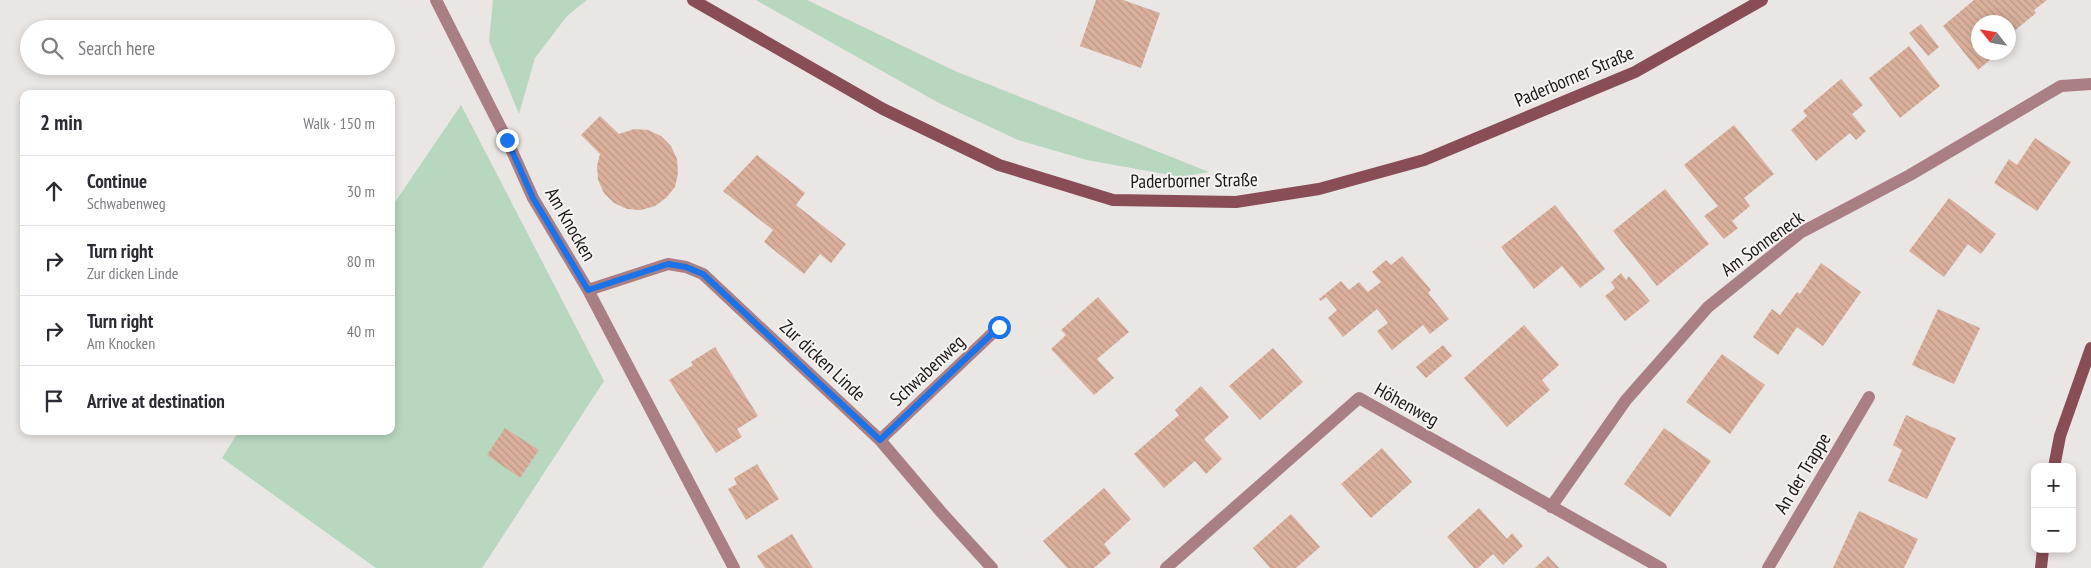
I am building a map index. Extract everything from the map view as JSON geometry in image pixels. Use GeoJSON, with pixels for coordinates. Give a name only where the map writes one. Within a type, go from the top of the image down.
{"type":"FeatureCollection","features":[{"type":"Feature","properties":{"kind":"main road","name":"Paderborner Straße"},"geometry":{"type":"LineString","coordinates":[[693,0],[883,109],[999,165],[1114,200],[1236,202],[1318,189],[1424,160],[1634,72],[1762,0]]}},
{"type":"Feature","properties":{"kind":"main road"},"geometry":{"type":"LineString","coordinates":[[2055,463],[2060,436],[2091,348]]}},
{"type":"Feature","properties":{"kind":"main road"},"geometry":{"type":"LineString","coordinates":[[2041,568],[2043,553]]}},
{"type":"Feature","properties":{"kind":"street","name":"Am Knocken"},"geometry":{"type":"LineString","coordinates":[[437,0],[507,140],[533,198],[588,290],[734,568]]}},
{"type":"Feature","properties":{"kind":"street","name":"Am Sonneneck"},"geometry":{"type":"LineString","coordinates":[[1552,507],[1626,400],[1708,307],[1800,233],[1910,175],[2061,86],[2091,84]]}},
{"type":"Feature","properties":{"kind":"street","name":"Zur dicken Linde"},"geometry":{"type":"LineString","coordinates":[[588,290],[668,264],[686,267],[703,274],[880,440],[941,512],[992,568]]}},
{"type":"Feature","properties":{"kind":"street","name":"Schwabenweg"},"geometry":{"type":"LineString","coordinates":[[880,440],[999,327]]}},
{"type":"Feature","properties":{"kind":"street","name":"An der Trappe"},"geometry":{"type":"LineString","coordinates":[[1768,568],[1869,397]]}},
{"type":"Feature","properties":{"kind":"street","name":"Höhenweg"},"geometry":{"type":"LineString","coordinates":[[1166,568],[1359,398],[1662,568]]}},
{"type":"Feature","properties":{"kind":"green space"},"geometry":{"type":"Polygon","coordinates":[[[493,0],[587,0],[567,16],[535,58],[519,114],[489,41],[493,0]]]}},
{"type":"Feature","properties":{"kind":"green space"},"geometry":{"type":"Polygon","coordinates":[[[756,0],[807,0],[955,71],[1209,172],[1181,177],[1087,160],[1018,140],[939,103],[756,0]]]}},
{"type":"Feature","properties":{"kind":"green space"},"geometry":{"type":"Polygon","coordinates":[[[461,105],[604,381],[482,568],[376,568],[222,458],[236,435],[395,435],[395,202],[461,105]]]}},
{"type":"Feature","properties":{"kind":"building"},"geometry":{"type":"Polygon","coordinates":[[[1096,0],[1123,0],[1160,13],[1141,68],[1080,46],[1096,0]]]}},
{"type":"Feature","properties":{"kind":"building"},"geometry":{"type":"Polygon","coordinates":[[[1974,0],[2047,0],[2034,10],[2036,13],[2016,29],[2016,15],[1971,15],[1971,60],[1990,60],[1978,70],[1943,26],[1974,0]]]}},
{"type":"Feature","properties":{"kind":"building"},"geometry":{"type":"Polygon","coordinates":[[[1921,24],[1939,47],[1928,56],[1909,33],[1921,24]]]}},
{"type":"Feature","properties":{"kind":"building"},"geometry":{"type":"Polygon","coordinates":[[[1909,46],[1940,86],[1900,118],[1869,78],[1909,46]]]}},
{"type":"Feature","properties":{"kind":"building"},"geometry":{"type":"Polygon","coordinates":[[[1841,79],[1863,105],[1852,114],[1866,131],[1856,140],[1850,133],[1816,161],[1791,130],[1807,116],[1803,111],[1841,79]]]}},
{"type":"Feature","properties":{"kind":"building"},"geometry":{"type":"Polygon","coordinates":[[[600,116],[619,134],[634,129],[648,130],[661,136],[671,146],[677,159],[678,173],[675,187],[666,198],[655,206],[641,210],[627,209],[614,203],[604,193],[598,180],[597,166],[600,154],[581,135],[600,116]]]}},
{"type":"Feature","properties":{"kind":"building"},"geometry":{"type":"Polygon","coordinates":[[[1734,125],[1774,174],[1744,198],[1750,206],[1732,221],[1738,228],[1724,239],[1704,216],[1718,206],[1684,165],[1734,125]]]}},
{"type":"Feature","properties":{"kind":"building"},"geometry":{"type":"Polygon","coordinates":[[[2035,138],[2071,162],[2037,211],[1994,183],[2009,159],[2017,165],[2035,138]]]}},
{"type":"Feature","properties":{"kind":"building"},"geometry":{"type":"Polygon","coordinates":[[[757,155],[805,193],[796,205],[846,244],[831,263],[820,254],[804,274],[764,242],[773,230],[723,191],[757,155]]]}},
{"type":"Feature","properties":{"kind":"building"},"geometry":{"type":"Polygon","coordinates":[[[1665,189],[1709,244],[1657,286],[1613,231],[1665,189]]]}},
{"type":"Feature","properties":{"kind":"building"},"geometry":{"type":"Polygon","coordinates":[[[1949,198],[1996,234],[1981,254],[1968,244],[1944,277],[1909,251],[1949,198]]]}},
{"type":"Feature","properties":{"kind":"building"},"geometry":{"type":"Polygon","coordinates":[[[1555,205],[1605,269],[1580,288],[1562,266],[1534,289],[1501,247],[1555,205]]]}},
{"type":"Feature","properties":{"kind":"building"},"geometry":{"type":"Polygon","coordinates":[[[1402,256],[1431,290],[1428,293],[1449,319],[1430,334],[1423,325],[1392,350],[1377,331],[1388,323],[1377,309],[1343,337],[1328,318],[1337,310],[1326,297],[1321,301],[1319,299],[1341,281],[1349,290],[1359,282],[1368,292],[1381,282],[1372,272],[1386,260],[1391,265],[1402,256]]]}},
{"type":"Feature","properties":{"kind":"building"},"geometry":{"type":"Polygon","coordinates":[[[1821,263],[1861,292],[1823,346],[1797,327],[1778,355],[1753,337],[1772,309],[1780,315],[1797,292],[1800,294],[1821,263]]]}},
{"type":"Feature","properties":{"kind":"building"},"geometry":{"type":"Polygon","coordinates":[[[1621,273],[1626,280],[1629,276],[1650,301],[1625,321],[1605,296],[1615,288],[1611,282],[1621,273]]]}},
{"type":"Feature","properties":{"kind":"building"},"geometry":{"type":"Polygon","coordinates":[[[1098,297],[1129,332],[1097,359],[1114,378],[1094,395],[1051,349],[1066,335],[1061,330],[1098,297]]]}},
{"type":"Feature","properties":{"kind":"building"},"geometry":{"type":"Polygon","coordinates":[[[1938,309],[1980,328],[1954,384],[1912,365],[1938,309]]]}},
{"type":"Feature","properties":{"kind":"building"},"geometry":{"type":"Polygon","coordinates":[[[1524,325],[1559,365],[1542,380],[1550,390],[1507,427],[1464,378],[1524,325]]]}},
{"type":"Feature","properties":{"kind":"building"},"geometry":{"type":"Polygon","coordinates":[[[1443,345],[1452,356],[1426,378],[1416,367],[1443,345]]]}},
{"type":"Feature","properties":{"kind":"building"},"geometry":{"type":"Polygon","coordinates":[[[715,347],[758,416],[737,429],[742,437],[716,453],[669,380],[693,365],[691,362],[715,347]]]}},
{"type":"Feature","properties":{"kind":"building"},"geometry":{"type":"Polygon","coordinates":[[[1273,348],[1303,382],[1260,420],[1229,386],[1273,348]]]}},
{"type":"Feature","properties":{"kind":"building"},"geometry":{"type":"Polygon","coordinates":[[[1722,354],[1765,385],[1730,434],[1686,402],[1722,354]]]}},
{"type":"Feature","properties":{"kind":"building"},"geometry":{"type":"Polygon","coordinates":[[[1201,386],[1229,417],[1204,439],[1222,459],[1206,474],[1195,461],[1164,488],[1134,454],[1179,415],[1175,410],[1201,386]]]}},
{"type":"Feature","properties":{"kind":"building"},"geometry":{"type":"Polygon","coordinates":[[[1906,415],[1956,438],[1927,499],[1888,481],[1902,450],[1893,445],[1906,415]]]}},
{"type":"Feature","properties":{"kind":"building"},"geometry":{"type":"Polygon","coordinates":[[[505,428],[539,450],[520,478],[487,455],[505,428]]]}},
{"type":"Feature","properties":{"kind":"building"},"geometry":{"type":"Polygon","coordinates":[[[1664,428],[1711,461],[1670,517],[1624,484],[1664,428]]]}},
{"type":"Feature","properties":{"kind":"building"},"geometry":{"type":"Polygon","coordinates":[[[1382,448],[1412,482],[1371,518],[1341,484],[1382,448]]]}},
{"type":"Feature","properties":{"kind":"building"},"geometry":{"type":"Polygon","coordinates":[[[757,464],[779,499],[746,520],[728,489],[737,484],[734,478],[757,464]]]}},
{"type":"Feature","properties":{"kind":"building"},"geometry":{"type":"Polygon","coordinates":[[[1104,488],[1131,519],[1104,544],[1111,553],[1094,568],[1067,568],[1043,541],[1104,488]]]}},
{"type":"Feature","properties":{"kind":"building"},"geometry":{"type":"Polygon","coordinates":[[[1479,508],[1507,539],[1512,533],[1523,546],[1503,565],[1493,554],[1478,568],[1474,568],[1447,537],[1479,508]]]}},
{"type":"Feature","properties":{"kind":"building"},"geometry":{"type":"Polygon","coordinates":[[[1859,511],[1918,539],[1904,568],[1833,568],[1859,511]]]}},
{"type":"Feature","properties":{"kind":"building"},"geometry":{"type":"Polygon","coordinates":[[[1291,514],[1320,547],[1296,568],[1270,568],[1253,548],[1291,514]]]}},
{"type":"Feature","properties":{"kind":"building"},"geometry":{"type":"Polygon","coordinates":[[[792,534],[813,568],[765,568],[757,556],[792,534]]]}},
{"type":"Feature","properties":{"kind":"building"},"geometry":{"type":"Polygon","coordinates":[[[1548,556],[1559,568],[1535,568],[1548,556]]]}},
{"type":"Feature","properties":{"kind":"route"},"geometry":{"type":"LineString","coordinates":[[507,140],[533,198],[588,290],[668,264],[686,267],[703,274],[880,440],[999,327]]}}]}
